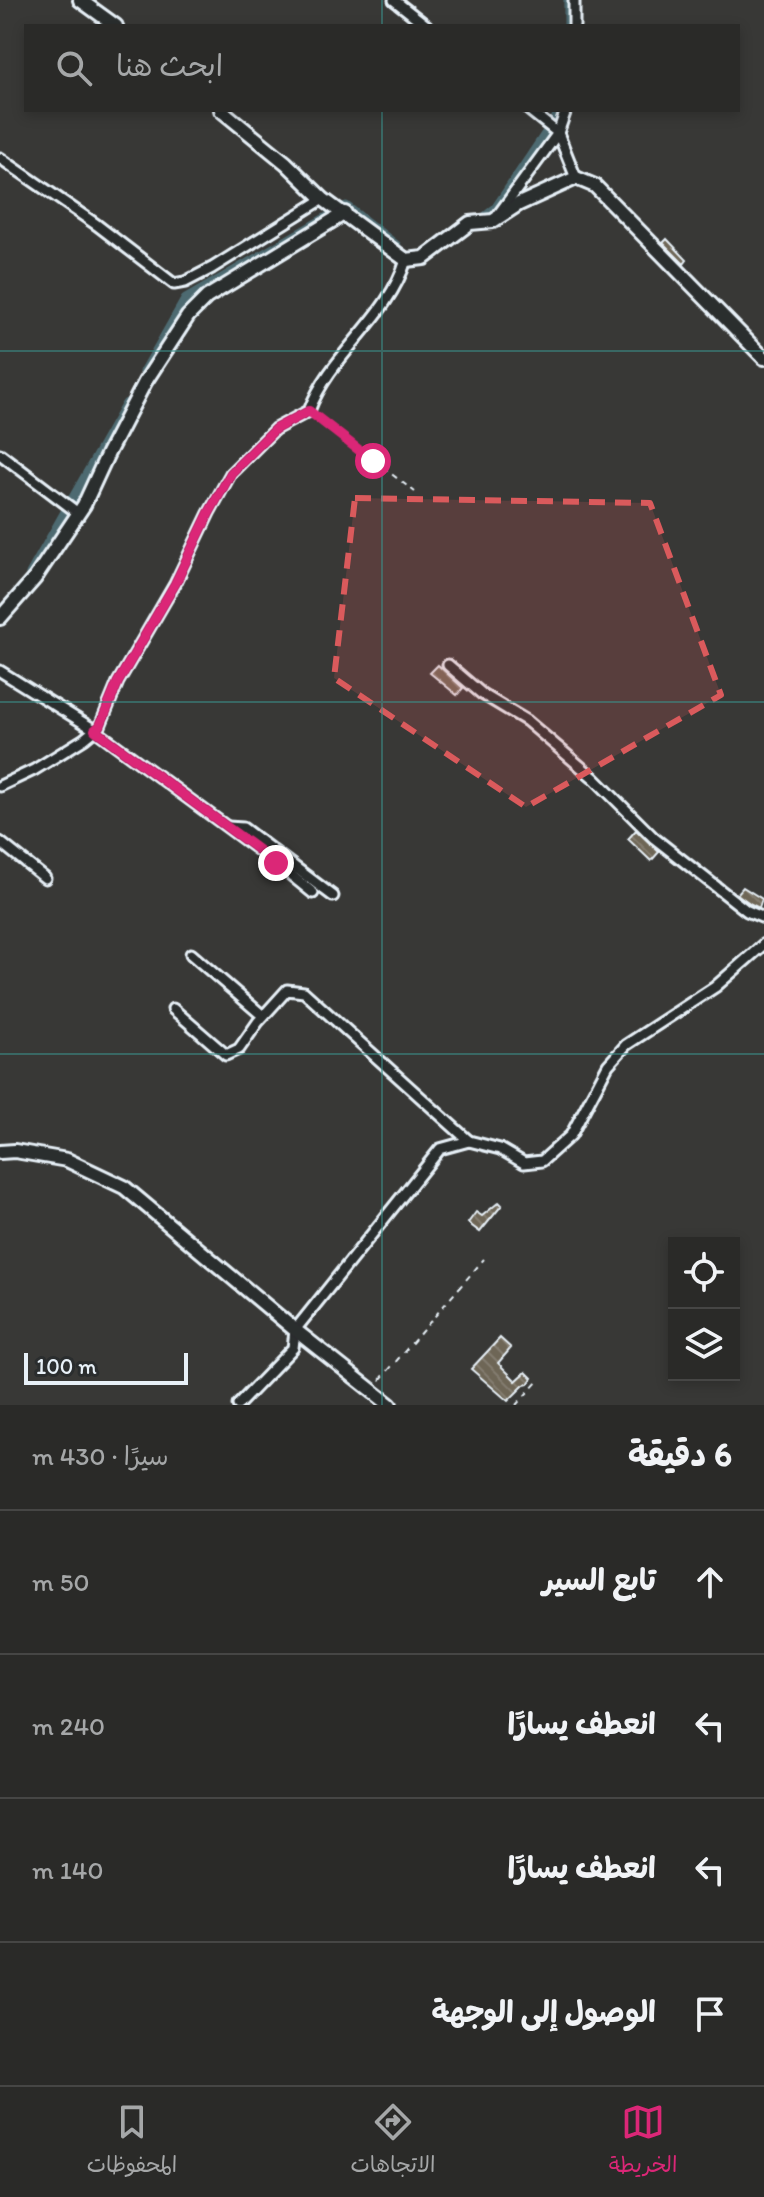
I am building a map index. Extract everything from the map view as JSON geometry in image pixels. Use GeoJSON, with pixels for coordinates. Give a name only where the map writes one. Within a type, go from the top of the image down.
{"type":"FeatureCollection","features":[{"type":"Feature","properties":{"kind":"street"},"geometry":{"type":"LineString","coordinates":[[80,0],[113,24]]}},
{"type":"Feature","properties":{"kind":"street"},"geometry":{"type":"LineString","coordinates":[[394,0],[424,24]]}},
{"type":"Feature","properties":{"kind":"street"},"geometry":{"type":"LineString","coordinates":[[574,0],[574,24]]}},
{"type":"Feature","properties":{"kind":"street"},"geometry":{"type":"LineString","coordinates":[[223,112],[286,163],[323,199],[406,260],[424,258],[470,223],[493,221],[519,204],[576,178]]}},
{"type":"Feature","properties":{"kind":"street"},"geometry":{"type":"LineString","coordinates":[[531,112],[558,133],[576,178],[595,186],[764,358]]}},
{"type":"Feature","properties":{"kind":"street"},"geometry":{"type":"LineString","coordinates":[[493,221],[558,133],[565,112]]}},
{"type":"Feature","properties":{"kind":"street"},"geometry":{"type":"LineString","coordinates":[[0,158],[97,225],[174,284],[185,282],[212,268],[323,199]]}},
{"type":"Feature","properties":{"kind":"street"},"geometry":{"type":"LineString","coordinates":[[0,618],[35,578],[84,505],[145,382],[188,316],[207,297],[345,213]]}},
{"type":"Feature","properties":{"kind":"street"},"geometry":{"type":"LineString","coordinates":[[0,786],[34,770],[100,726],[118,682],[175,584],[231,473],[275,429],[309,411],[314,396],[331,370],[374,319],[402,275],[406,260]]}},
{"type":"Feature","properties":{"kind":"street"},"geometry":{"type":"LineString","coordinates":[[0,454],[78,513]]}},
{"type":"Feature","properties":{"kind":"street"},"geometry":{"type":"LineString","coordinates":[[448,665],[482,694],[527,721],[594,778],[654,838],[747,911],[764,918]]}},
{"type":"Feature","properties":{"kind":"street"},"geometry":{"type":"LineString","coordinates":[[0,671],[95,730],[313,893]]}},
{"type":"Feature","properties":{"kind":"street"},"geometry":{"type":"LineString","coordinates":[[228,827],[243,828],[333,896]]}},
{"type":"Feature","properties":{"kind":"street"},"geometry":{"type":"LineString","coordinates":[[0,842],[45,878]]}},
{"type":"Feature","properties":{"kind":"street"},"geometry":{"type":"LineString","coordinates":[[173,1009],[226,1055],[239,1049],[287,990],[304,992],[469,1141],[500,1149],[524,1163],[542,1161],[571,1135],[608,1065],[626,1045],[715,987],[764,944]]}},
{"type":"Feature","properties":{"kind":"street"},"geometry":{"type":"LineString","coordinates":[[191,954],[263,1016]]}},
{"type":"Feature","properties":{"kind":"street"},"geometry":{"type":"LineString","coordinates":[[238,1405],[293,1348],[295,1330],[440,1149],[469,1141]]}},
{"type":"Feature","properties":{"kind":"street"},"geometry":{"type":"LineString","coordinates":[[0,1152],[15,1151],[67,1160],[124,1187],[390,1405]]}},
{"type":"Feature","properties":{"kind":"path"},"geometry":{"type":"LineString","coordinates":[[309,411],[415,492]]}},
{"type":"Feature","properties":{"kind":"path"},"geometry":{"type":"LineString","coordinates":[[372,1390],[484,1259]]}},
{"type":"Feature","properties":{"kind":"path"},"geometry":{"type":"LineString","coordinates":[[516,1405],[539,1380]]}},
{"type":"Feature","properties":{"kind":"highlighted area"},"geometry":{"type":"Polygon","coordinates":[[[355,498],[650,503],[721,695],[526,807],[334,678],[355,498]]]}},
{"type":"Feature","properties":{"kind":"building"},"geometry":{"type":"Polygon","coordinates":[[[667,239],[687,260],[684,264],[663,243],[667,239]]]}},
{"type":"Feature","properties":{"kind":"building"},"geometry":{"type":"Polygon","coordinates":[[[438,665],[463,688],[457,695],[430,673],[438,665]]]}},
{"type":"Feature","properties":{"kind":"building"},"geometry":{"type":"Polygon","coordinates":[[[636,830],[659,852],[651,861],[628,839],[636,830]]]}},
{"type":"Feature","properties":{"kind":"building"},"geometry":{"type":"Polygon","coordinates":[[[743,887],[762,899],[759,908],[737,894],[743,887]]]}},
{"type":"Feature","properties":{"kind":"building"},"geometry":{"type":"Polygon","coordinates":[[[499,1202],[502,1205],[480,1232],[468,1223],[476,1212],[482,1216],[499,1202]]]}},
{"type":"Feature","properties":{"kind":"building"},"geometry":{"type":"Polygon","coordinates":[[[500,1338],[511,1348],[498,1363],[516,1381],[526,1372],[532,1378],[508,1401],[471,1369],[500,1338]]]}},
{"type":"Feature","properties":{"kind":"waterway"},"geometry":{"type":"LineString","coordinates":[[569,0],[569,24]]}},
{"type":"Feature","properties":{"kind":"waterway"},"geometry":{"type":"LineString","coordinates":[[477,224],[496,209],[557,118],[558,112]]}},
{"type":"Feature","properties":{"kind":"waterway"},"geometry":{"type":"LineString","coordinates":[[145,372],[186,300],[346,207],[396,246]]}},
{"type":"Feature","properties":{"kind":"waterway"},"geometry":{"type":"LineString","coordinates":[[31,574],[127,404]]}},
{"type":"Feature","properties":{"kind":"route"},"geometry":{"type":"LineString","coordinates":[[276,863],[95,730],[100,726],[118,682],[175,584],[231,473],[275,429],[309,411],[373,461]]}}]}
